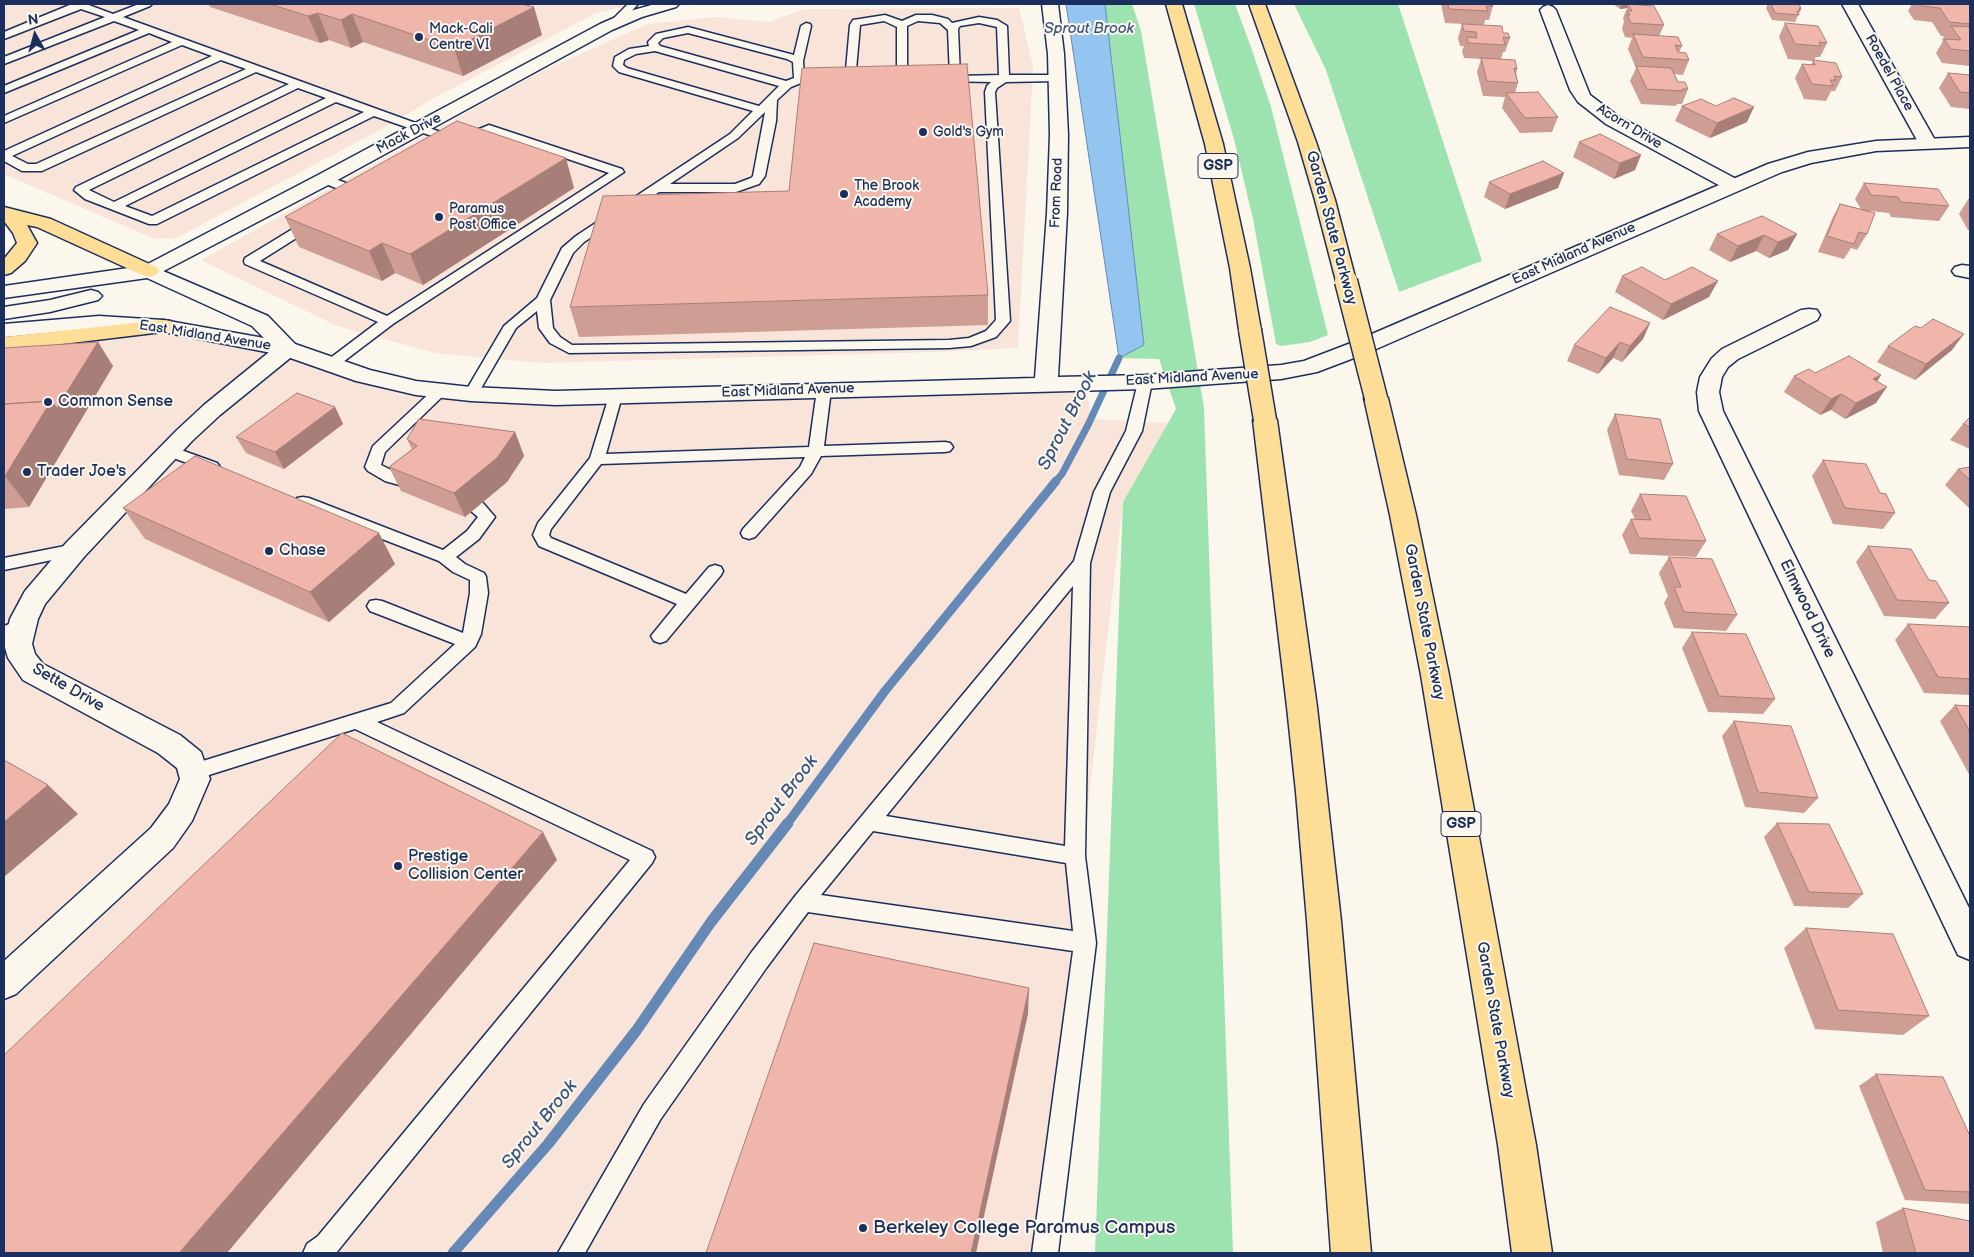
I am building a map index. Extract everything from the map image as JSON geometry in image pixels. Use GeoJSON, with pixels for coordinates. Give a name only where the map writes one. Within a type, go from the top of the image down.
{"type":"FeatureCollection","features":[{"type":"Feature","properties":{"kind":"highway","name":"GSP"},"geometry":{"type":"LineString","coordinates":[[1174,4],[1214,144],[1240,268],[1265,420],[1311,792],[1325,931],[1351,1253]]}},
{"type":"Feature","properties":{"kind":"highway","name":"Garden State Parkway"},"geometry":{"type":"LineString","coordinates":[[1257,4],[1307,142],[1325,200],[1376,398],[1403,515],[1435,675],[1517,1145],[1532,1253]]}},
{"type":"Feature","properties":{"kind":"highway"},"geometry":{"type":"LineString","coordinates":[[6,214],[44,223],[149,271]]}},
{"type":"Feature","properties":{"kind":"highway"},"geometry":{"type":"LineString","coordinates":[[4,269],[18,257],[27,243],[23,232],[6,214]]}},
{"type":"Feature","properties":{"kind":"highway"},"geometry":{"type":"LineString","coordinates":[[4,344],[163,326]]}},
{"type":"Feature","properties":{"kind":"street","name":"Mack Drive"},"geometry":{"type":"LineString","coordinates":[[149,271],[615,23],[636,14],[671,4]]}},
{"type":"Feature","properties":{"kind":"street","name":"From Road"},"geometry":{"type":"LineString","coordinates":[[1046,383],[1057,213],[1059,135],[1057,78],[1050,4]]}},
{"type":"Feature","properties":{"kind":"street","name":"Roedel Place"},"geometry":{"type":"LineString","coordinates":[[1850,4],[1927,142]]}},
{"type":"Feature","properties":{"kind":"street","name":"Acorn Drive"},"geometry":{"type":"LineString","coordinates":[[1548,10],[1579,90],[1584,98],[1612,120],[1733,185]]}},
{"type":"Feature","properties":{"kind":"street","name":"East Midland Avenue"},"geometry":{"type":"LineString","coordinates":[[4,331],[99,322],[163,326],[287,349],[364,376],[440,391],[556,398],[1149,381],[1282,372],[1310,367],[1368,344],[1775,168],[1808,158],[1868,147],[1927,142],[1970,142]]}},
{"type":"Feature","properties":{"kind":"street","name":"East Midland Avenue"},"geometry":{"type":"LineString","coordinates":[[149,271],[260,321],[287,349]]}},
{"type":"Feature","properties":{"kind":"street"},"geometry":{"type":"LineString","coordinates":[[4,292],[149,271]]}},
{"type":"Feature","properties":{"kind":"street"},"geometry":{"type":"LineString","coordinates":[[4,313],[78,300],[116,287],[149,271]]}},
{"type":"Feature","properties":{"kind":"street","name":"Elmwood Drive"},"geometry":{"type":"LineString","coordinates":[[1809,315],[1730,354],[1720,363],[1711,377],[1708,392],[1711,411],[1970,944]]}},
{"type":"Feature","properties":{"kind":"street","name":"Sette Drive"},"geometry":{"type":"LineString","coordinates":[[193,772],[190,761],[170,744],[33,672],[22,658],[13,630],[35,598],[75,550],[170,451],[212,410],[287,349]]}},
{"type":"Feature","properties":{"kind":"street"},"geometry":{"type":"LineString","coordinates":[[4,983],[162,838],[181,812],[195,780],[193,772]]}},
{"type":"Feature","properties":{"kind":"lane"},"geometry":{"type":"LineString","coordinates":[[4,36],[79,4],[455,141]]}},
{"type":"Feature","properties":{"kind":"lane"},"geometry":{"type":"LineString","coordinates":[[4,61],[147,4]]}},
{"type":"Feature","properties":{"kind":"lane"},"geometry":{"type":"LineString","coordinates":[[615,23],[633,4]]}},
{"type":"Feature","properties":{"kind":"lane"},"geometry":{"type":"LineString","coordinates":[[761,110],[623,70],[618,66],[619,59],[633,51],[655,48],[793,82],[846,81],[857,22],[885,18],[902,25],[916,18],[932,18],[944,21],[952,29],[955,79]]}},
{"type":"Feature","properties":{"kind":"lane"},"geometry":{"type":"LineString","coordinates":[[952,29],[956,24],[979,20],[993,22],[1002,26],[1004,78]]}},
{"type":"Feature","properties":{"kind":"lane"},"geometry":{"type":"LineString","coordinates":[[902,25],[902,80]]}},
{"type":"Feature","properties":{"kind":"lane"},"geometry":{"type":"LineString","coordinates":[[471,394],[510,326],[543,300],[567,251],[580,238],[734,136],[793,82],[806,26]]}},
{"type":"Feature","properties":{"kind":"lane"},"geometry":{"type":"LineString","coordinates":[[4,90],[148,30]]}},
{"type":"Feature","properties":{"kind":"lane"},"geometry":{"type":"LineString","coordinates":[[655,48],[654,42],[660,36],[688,30],[791,57],[798,61]]}},
{"type":"Feature","properties":{"kind":"lane"},"geometry":{"type":"LineString","coordinates":[[4,120],[182,42]]}},
{"type":"Feature","properties":{"kind":"lane"},"geometry":{"type":"LineString","coordinates":[[221,56],[4,155],[10,161],[26,168],[38,168],[256,69]]}},
{"type":"Feature","properties":{"kind":"lane"},"geometry":{"type":"LineString","coordinates":[[543,300],[546,328],[555,340],[569,349],[949,344],[972,342],[991,334],[1003,321],[990,92],[992,86],[1004,78]]}},
{"type":"Feature","properties":{"kind":"lane"},"geometry":{"type":"LineString","coordinates":[[938,79],[1057,78]]}},
{"type":"Feature","properties":{"kind":"lane"},"geometry":{"type":"LineString","coordinates":[[298,84],[80,190],[89,196],[153,221],[373,112]]}},
{"type":"Feature","properties":{"kind":"lane"},"geometry":{"type":"LineString","coordinates":[[115,206],[334,98]]}},
{"type":"Feature","properties":{"kind":"lane"},"geometry":{"type":"LineString","coordinates":[[658,188],[736,188],[755,181],[759,176],[772,100]]}},
{"type":"Feature","properties":{"kind":"lane"},"geometry":{"type":"LineString","coordinates":[[330,365],[388,321],[618,172],[489,128],[442,148]]}},
{"type":"Feature","properties":{"kind":"lane"},"geometry":{"type":"LineString","coordinates":[[325,179],[363,191],[343,203]]}},
{"type":"Feature","properties":{"kind":"lane"},"geometry":{"type":"LineString","coordinates":[[326,214],[250,261],[388,321]]}},
{"type":"Feature","properties":{"kind":"lane"},"geometry":{"type":"LineString","coordinates":[[1045,1253],[1085,943],[1075,856],[1082,563],[1102,492],[1134,431],[1140,404],[1149,381]]}},
{"type":"Feature","properties":{"kind":"lane"},"geometry":{"type":"LineString","coordinates":[[749,533],[806,470],[816,451],[824,390]]}},
{"type":"Feature","properties":{"kind":"lane"},"geometry":{"type":"LineString","coordinates":[[440,391],[378,450],[373,467],[391,477],[477,507],[487,517],[473,535],[445,556]]}},
{"type":"Feature","properties":{"kind":"lane"},"geometry":{"type":"LineString","coordinates":[[615,396],[597,459],[544,527],[541,535],[545,542],[689,602]]}},
{"type":"Feature","properties":{"kind":"lane"},"geometry":{"type":"LineString","coordinates":[[597,459],[946,447]]}},
{"type":"Feature","properties":{"kind":"lane"},"geometry":{"type":"LineString","coordinates":[[170,451],[224,471]]}},
{"type":"Feature","properties":{"kind":"lane"},"geometry":{"type":"LineString","coordinates":[[193,772],[397,708],[469,642],[472,634],[479,593],[478,577],[459,568],[445,556],[288,496]]}},
{"type":"Feature","properties":{"kind":"lane"},"geometry":{"type":"LineString","coordinates":[[4,564],[75,550]]}},
{"type":"Feature","properties":{"kind":"lane"},"geometry":{"type":"LineString","coordinates":[[574,1253],[652,1112],[759,960],[803,902],[1082,563]]}},
{"type":"Feature","properties":{"kind":"lane"},"geometry":{"type":"LineString","coordinates":[[660,636],[715,570]]}},
{"type":"Feature","properties":{"kind":"lane"},"geometry":{"type":"LineString","coordinates":[[376,606],[469,642]]}},
{"type":"Feature","properties":{"kind":"lane"},"geometry":{"type":"LineString","coordinates":[[316,1253],[327,1245],[645,857],[357,722]]}},
{"type":"Feature","properties":{"kind":"lane"},"geometry":{"type":"LineString","coordinates":[[870,822],[1075,856]]}},
{"type":"Feature","properties":{"kind":"lane"},"geometry":{"type":"LineString","coordinates":[[803,902],[1085,943]]}},
{"type":"Feature","properties":{"kind":"shaded area"},"geometry":{"type":"Polygon","coordinates":[[[4,4],[638,4],[596,13],[434,98],[391,124],[176,238],[155,239],[4,174],[4,4]]]}},
{"type":"Feature","properties":{"kind":"shaded area"},"geometry":{"type":"Polygon","coordinates":[[[1019,8],[1033,67],[1018,348],[542,363],[435,353],[337,326],[201,260],[538,73],[648,24],[715,17],[769,22],[804,9],[1019,8]]]}},
{"type":"Feature","properties":{"kind":"shaded area"},"geometry":{"type":"Polygon","coordinates":[[[163,326],[330,365],[471,394],[1086,382],[1091,419],[1168,423],[1123,502],[1036,1253],[4,1253],[4,344],[163,326]]]}},
{"type":"Feature","properties":{"kind":"green space"},"geometry":{"type":"Polygon","coordinates":[[[1105,4],[1132,4],[1141,31],[1204,408],[1233,1253],[1095,1253],[1123,502],[1176,409],[1159,359],[1119,358],[1144,345],[1105,4]]]}},
{"type":"Feature","properties":{"kind":"green space"},"geometry":{"type":"Polygon","coordinates":[[[1194,4],[1235,4],[1252,50],[1271,107],[1328,335],[1310,342],[1281,346],[1276,344],[1253,219],[1234,139],[1194,4]]]}},
{"type":"Feature","properties":{"kind":"green space"},"geometry":{"type":"Polygon","coordinates":[[[1294,4],[1398,4],[1482,261],[1399,292],[1326,70],[1294,4]]]}},
{"type":"Feature","properties":{"kind":"water","name":"Sprout Brook"},"geometry":{"type":"Polygon","coordinates":[[[1066,4],[1105,4],[1144,345],[1119,358],[1066,4]]]}},
{"type":"Feature","properties":{"kind":"building"},"geometry":{"type":"Polygon","coordinates":[[[270,4],[522,4],[534,7],[454,48],[352,14],[341,20],[318,13],[308,16],[270,4]]]}},
{"type":"Feature","properties":{"kind":"building"},"geometry":{"type":"Polygon","coordinates":[[[1448,4],[1492,4],[1493,6],[1486,6],[1488,11],[1449,9],[1448,4]]]}},
{"type":"Feature","properties":{"kind":"building"},"geometry":{"type":"Polygon","coordinates":[[[1628,4],[1654,6],[1664,25],[1631,23],[1627,15],[1630,15],[1628,11],[1632,11],[1628,4]]]}},
{"type":"Feature","properties":{"kind":"building"},"geometry":{"type":"Polygon","coordinates":[[[1771,4],[1799,4],[1801,9],[1799,8],[1800,11],[1797,11],[1799,15],[1775,13],[1771,4]]]}},
{"type":"Feature","properties":{"kind":"building"},"geometry":{"type":"Polygon","coordinates":[[[1920,4],[1970,4],[1970,24],[1949,22],[1940,8],[1922,6],[1920,4]]]}},
{"type":"Feature","properties":{"kind":"building"},"geometry":{"type":"Polygon","coordinates":[[[1785,23],[1818,26],[1827,43],[1819,42],[1821,46],[1795,44],[1785,23]]]}},
{"type":"Feature","properties":{"kind":"building"},"geometry":{"type":"Polygon","coordinates":[[[1462,24],[1502,26],[1503,33],[1508,33],[1510,38],[1503,37],[1505,45],[1468,43],[1467,37],[1477,38],[1476,32],[1464,31],[1462,24]]]}},
{"type":"Feature","properties":{"kind":"building"},"geometry":{"type":"Polygon","coordinates":[[[1951,26],[1970,27],[1970,51],[1951,49],[1944,39],[1961,40],[1951,26]]]}},
{"type":"Feature","properties":{"kind":"building"},"geometry":{"type":"Polygon","coordinates":[[[1633,34],[1678,37],[1682,46],[1675,45],[1678,52],[1686,53],[1689,60],[1643,57],[1633,34]]]}},
{"type":"Feature","properties":{"kind":"building"},"geometry":{"type":"Polygon","coordinates":[[[1481,58],[1515,60],[1517,69],[1514,68],[1518,83],[1487,81],[1481,58]]]}},
{"type":"Feature","properties":{"kind":"building"},"geometry":{"type":"Polygon","coordinates":[[[1813,60],[1836,63],[1842,77],[1834,76],[1836,80],[1830,80],[1833,86],[1812,84],[1802,64],[1815,65],[1813,60]]]}},
{"type":"Feature","properties":{"kind":"building"},"geometry":{"type":"Polygon","coordinates":[[[967,64],[988,295],[570,307],[603,196],[789,191],[802,68],[967,64]]]}},
{"type":"Feature","properties":{"kind":"building"},"geometry":{"type":"Polygon","coordinates":[[[1636,66],[1671,68],[1678,82],[1685,82],[1688,89],[1682,89],[1683,91],[1647,89],[1636,66]]]}},
{"type":"Feature","properties":{"kind":"building"},"geometry":{"type":"Polygon","coordinates":[[[1948,73],[1970,75],[1970,93],[1960,92],[1948,73]]]}},
{"type":"Feature","properties":{"kind":"building"},"geometry":{"type":"Polygon","coordinates":[[[1538,92],[1558,117],[1525,118],[1506,93],[1538,92]]]}},
{"type":"Feature","properties":{"kind":"building"},"geometry":{"type":"Polygon","coordinates":[[[1734,98],[1754,107],[1717,123],[1682,106],[1701,99],[1716,106],[1734,98]]]}},
{"type":"Feature","properties":{"kind":"building"},"geometry":{"type":"Polygon","coordinates":[[[457,121],[566,158],[410,254],[382,243],[369,251],[285,217],[457,121]]]}},
{"type":"Feature","properties":{"kind":"building"},"geometry":{"type":"Polygon","coordinates":[[[1600,134],[1641,155],[1620,163],[1579,142],[1600,134]]]}},
{"type":"Feature","properties":{"kind":"building"},"geometry":{"type":"Polygon","coordinates":[[[1543,161],[1564,173],[1510,194],[1489,182],[1543,161]]]}},
{"type":"Feature","properties":{"kind":"building"},"geometry":{"type":"Polygon","coordinates":[[[1864,183],[1938,189],[1949,206],[1901,202],[1898,197],[1871,195],[1864,183]]]}},
{"type":"Feature","properties":{"kind":"building"},"geometry":{"type":"Polygon","coordinates":[[[1840,204],[1875,213],[1867,234],[1859,232],[1854,244],[1827,236],[1840,204]]]}},
{"type":"Feature","properties":{"kind":"building"},"geometry":{"type":"Polygon","coordinates":[[[1762,216],[1797,234],[1778,242],[1764,235],[1738,246],[1717,234],[1762,216]]]}},
{"type":"Feature","properties":{"kind":"building"},"geometry":{"type":"Polygon","coordinates":[[[1642,267],[1665,280],[1692,267],[1718,281],[1671,304],[1622,276],[1642,267]]]}},
{"type":"Feature","properties":{"kind":"building"},"geometry":{"type":"Polygon","coordinates":[[[1610,307],[1650,323],[1630,346],[1620,342],[1606,358],[1574,345],[1610,307]]]}},
{"type":"Feature","properties":{"kind":"building"},"geometry":{"type":"Polygon","coordinates":[[[1933,319],[1964,334],[1926,364],[1888,346],[1915,326],[1921,328],[1933,319]]]}},
{"type":"Feature","properties":{"kind":"building"},"geometry":{"type":"Polygon","coordinates":[[[98,342],[57,408],[51,401],[4,404],[4,348],[98,342]]]}},
{"type":"Feature","properties":{"kind":"building"},"geometry":{"type":"Polygon","coordinates":[[[1849,356],[1881,375],[1873,379],[1887,387],[1856,403],[1841,394],[1831,399],[1794,376],[1809,369],[1815,373],[1849,356]]]}},
{"type":"Feature","properties":{"kind":"building"},"geometry":{"type":"Polygon","coordinates":[[[297,393],[335,407],[275,452],[236,437],[297,393]]]}},
{"type":"Feature","properties":{"kind":"building"},"geometry":{"type":"Polygon","coordinates":[[[51,401],[5,476],[4,476],[4,404],[51,401]]]}},
{"type":"Feature","properties":{"kind":"building"},"geometry":{"type":"Polygon","coordinates":[[[1615,414],[1660,419],[1673,464],[1627,459],[1615,414]]]}},
{"type":"Feature","properties":{"kind":"building"},"geometry":{"type":"Polygon","coordinates":[[[1970,417],[1970,427],[1963,424],[1970,417]]]}},
{"type":"Feature","properties":{"kind":"building"},"geometry":{"type":"Polygon","coordinates":[[[419,419],[515,432],[497,458],[454,493],[389,467],[417,446],[407,439],[419,419]]]}},
{"type":"Feature","properties":{"kind":"building"},"geometry":{"type":"Polygon","coordinates":[[[195,456],[379,533],[310,592],[123,508],[195,456]]]}},
{"type":"Feature","properties":{"kind":"building"},"geometry":{"type":"Polygon","coordinates":[[[1823,460],[1866,464],[1880,493],[1886,494],[1895,513],[1845,508],[1823,460]]]}},
{"type":"Feature","properties":{"kind":"building"},"geometry":{"type":"Polygon","coordinates":[[[1970,467],[1970,480],[1958,469],[1970,467]]]}},
{"type":"Feature","properties":{"kind":"building"},"geometry":{"type":"Polygon","coordinates":[[[1640,494],[1686,496],[1706,541],[1639,538],[1631,519],[1651,520],[1640,494]]]}},
{"type":"Feature","properties":{"kind":"building"},"geometry":{"type":"Polygon","coordinates":[[[1868,546],[1911,549],[1929,580],[1936,581],[1949,603],[1897,600],[1868,546]]]}},
{"type":"Feature","properties":{"kind":"building"},"geometry":{"type":"Polygon","coordinates":[[[1669,557],[1712,559],[1737,615],[1684,612],[1674,587],[1681,587],[1669,557]]]}},
{"type":"Feature","properties":{"kind":"building"},"geometry":{"type":"Polygon","coordinates":[[[1908,624],[1970,627],[1970,679],[1938,677],[1908,624]]]}},
{"type":"Feature","properties":{"kind":"building"},"geometry":{"type":"Polygon","coordinates":[[[1692,632],[1746,634],[1775,699],[1719,696],[1692,632]]]}},
{"type":"Feature","properties":{"kind":"building"},"geometry":{"type":"Polygon","coordinates":[[[1955,705],[1970,706],[1970,732],[1955,705]]]}},
{"type":"Feature","properties":{"kind":"building"},"geometry":{"type":"Polygon","coordinates":[[[1734,721],[1791,726],[1818,798],[1758,792],[1734,721]]]}},
{"type":"Feature","properties":{"kind":"building"},"geometry":{"type":"Polygon","coordinates":[[[342,733],[543,832],[179,1253],[4,1253],[4,1055],[342,733]]]}},
{"type":"Feature","properties":{"kind":"building"},"geometry":{"type":"Polygon","coordinates":[[[4,760],[48,785],[4,822],[4,760]]]}},
{"type":"Feature","properties":{"kind":"building"},"geometry":{"type":"Polygon","coordinates":[[[1777,823],[1829,824],[1863,894],[1809,892],[1777,823]]]}},
{"type":"Feature","properties":{"kind":"building"},"geometry":{"type":"Polygon","coordinates":[[[1806,928],[1893,934],[1929,1016],[1838,1010],[1806,928]]]}},
{"type":"Feature","properties":{"kind":"building"},"geometry":{"type":"Polygon","coordinates":[[[814,943],[1029,988],[971,1253],[706,1253],[814,943]]]}},
{"type":"Feature","properties":{"kind":"building"},"geometry":{"type":"Polygon","coordinates":[[[1876,1074],[1943,1077],[1970,1136],[1970,1192],[1925,1190],[1876,1074]]]}},
{"type":"Feature","properties":{"kind":"building"},"geometry":{"type":"Polygon","coordinates":[[[1903,1208],[1970,1221],[1970,1253],[1916,1253],[1903,1208]]]}},
{"type":"Feature","properties":{"kind":"waterway","name":"Sprout Brook"},"geometry":{"type":"LineString","coordinates":[[1055,482],[1062,474],[1088,425],[1119,358]]}},
{"type":"Feature","properties":{"kind":"waterway","name":"Sprout Brook"},"geometry":{"type":"LineString","coordinates":[[787,824],[885,691],[1056,481]]}},
{"type":"Feature","properties":{"kind":"waterway","name":"Sprout Brook"},"geometry":{"type":"LineString","coordinates":[[453,1253],[548,1144],[636,1031],[711,922],[788,823]]}},
{"type":"Feature","properties":{"kind":"place","name":"Mack-Cali Centre VI"},"geometry":{"type":"Point","coordinates":[419,37]}},
{"type":"Feature","properties":{"kind":"place","name":"Gold's Gym"},"geometry":{"type":"Point","coordinates":[923,132]}},
{"type":"Feature","properties":{"kind":"place","name":"The Brook Academy"},"geometry":{"type":"Point","coordinates":[844,194]}},
{"type":"Feature","properties":{"kind":"place","name":"Paramus Post Office"},"geometry":{"type":"Point","coordinates":[439,217]}},
{"type":"Feature","properties":{"kind":"place","name":"Common Sense"},"geometry":{"type":"Point","coordinates":[48,402]}},
{"type":"Feature","properties":{"kind":"place","name":"Trader Joe's"},"geometry":{"type":"Point","coordinates":[27,472]}},
{"type":"Feature","properties":{"kind":"place","name":"Chase"},"geometry":{"type":"Point","coordinates":[269,551]}},
{"type":"Feature","properties":{"kind":"place","name":"Prestige Collision Center"},"geometry":{"type":"Point","coordinates":[398,866]}},
{"type":"Feature","properties":{"kind":"place","name":"Berkeley College Paramus Campus"},"geometry":{"type":"Point","coordinates":[863,1228]}}]}
